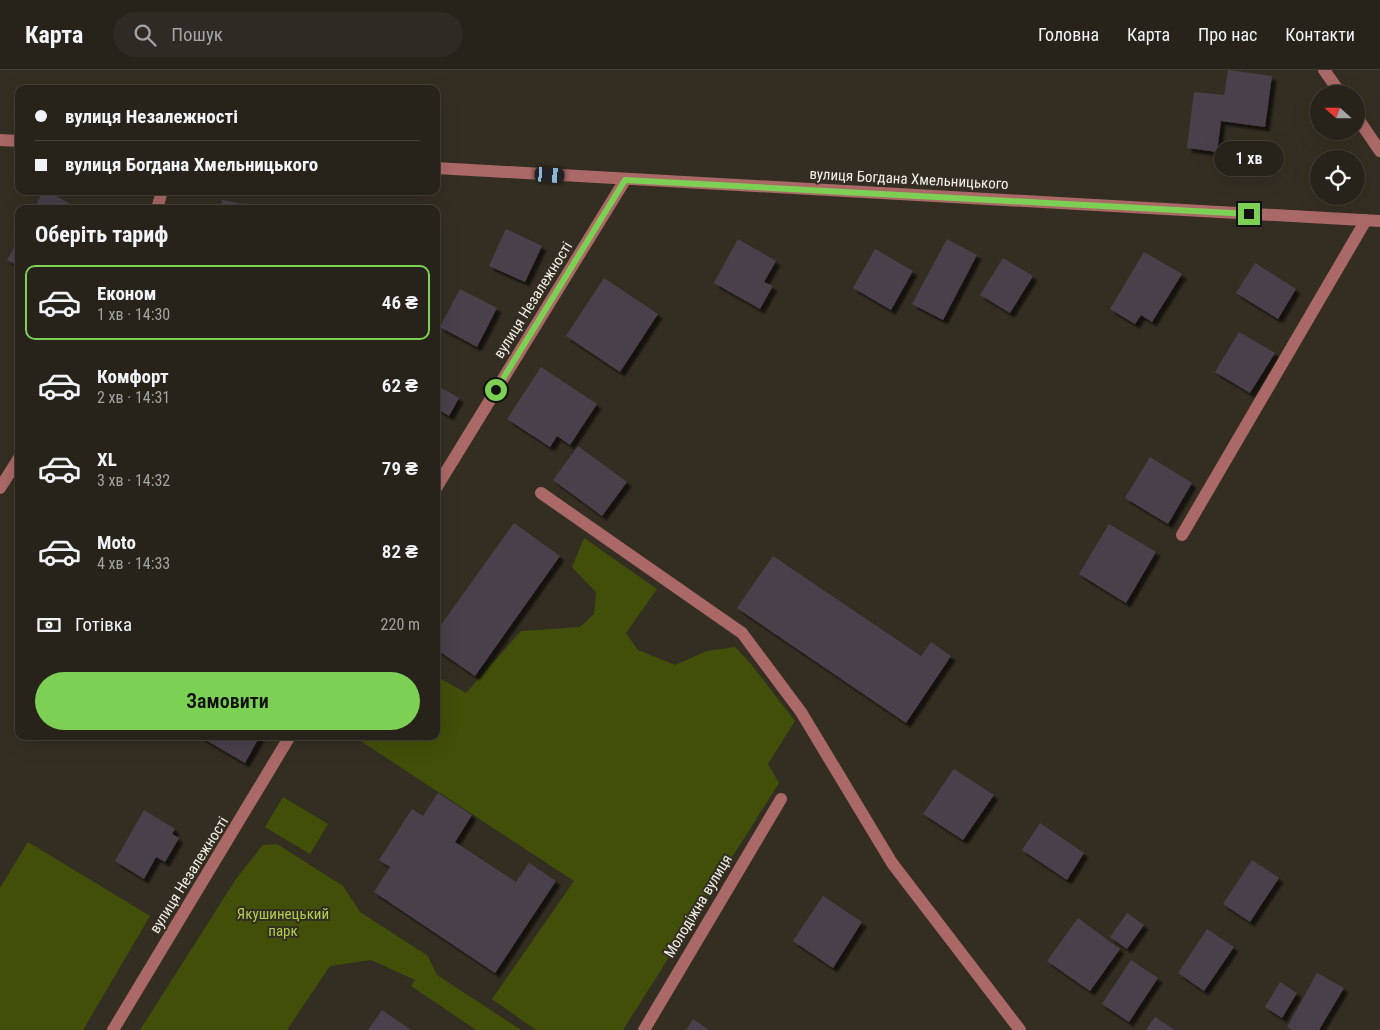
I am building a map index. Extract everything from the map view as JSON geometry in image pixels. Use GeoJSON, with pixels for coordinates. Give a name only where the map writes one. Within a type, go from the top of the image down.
{"type":"FeatureCollection","features":[{"type":"Feature","properties":{"kind":"street"},"geometry":{"type":"LineString","coordinates":[[1324,70],[1335,85]]}},
{"type":"Feature","properties":{"kind":"street"},"geometry":{"type":"LineString","coordinates":[[1365,129],[1380,151]]}},
{"type":"Feature","properties":{"kind":"street"},"geometry":{"type":"LineString","coordinates":[[0,140],[15,141]]}},
{"type":"Feature","properties":{"kind":"street","name":"вулиця Богдана Хмельницького"},"geometry":{"type":"LineString","coordinates":[[440,168],[1380,221]]}},
{"type":"Feature","properties":{"kind":"street","name":"вулиця Незалежності"},"geometry":{"type":"LineString","coordinates":[[440,481],[625,180]]}},
{"type":"Feature","properties":{"kind":"street"},"geometry":{"type":"LineString","coordinates":[[1182,535],[1366,220]]}},
{"type":"Feature","properties":{"kind":"street"},"geometry":{"type":"LineString","coordinates":[[0,488],[15,464]]}},
{"type":"Feature","properties":{"kind":"street"},"geometry":{"type":"LineString","coordinates":[[541,494],[742,633],[801,712],[892,863],[1020,1030]]}},
{"type":"Feature","properties":{"kind":"street","name":"вулиця Незалежності"},"geometry":{"type":"LineString","coordinates":[[112,1030],[288,740]]}},
{"type":"Feature","properties":{"kind":"street","name":"Молодіжна вулиця"},"geometry":{"type":"LineString","coordinates":[[644,1030],[781,800]]}},
{"type":"Feature","properties":{"kind":"green space"},"geometry":{"type":"Polygon","coordinates":[[[584,538],[657,589],[626,633],[638,650],[675,665],[707,651],[735,647],[751,664],[795,721],[768,764],[779,783],[623,1030],[536,1030],[492,999],[574,881],[359,740],[440,740],[440,678],[466,693],[521,631],[580,627],[594,614],[596,592],[572,567],[584,538]]]}},
{"type":"Feature","properties":{"kind":"green space"},"geometry":{"type":"Polygon","coordinates":[[[283,797],[328,824],[310,854],[265,827],[283,797]]]}},
{"type":"Feature","properties":{"kind":"green space"},"geometry":{"type":"Polygon","coordinates":[[[28,842],[150,916],[83,1030],[0,1030],[0,888],[28,842]]]}},
{"type":"Feature","properties":{"kind":"green space","name":"Якушинецький парк"},"geometry":{"type":"Polygon","coordinates":[[[277,844],[343,886],[360,912],[428,956],[437,975],[521,1030],[476,1030],[411,986],[415,980],[371,960],[330,966],[287,1030],[140,1030],[236,879],[263,845],[277,844]]]}},
{"type":"Feature","properties":{"kind":"building"},"geometry":{"type":"Polygon","coordinates":[[[1228,70],[1272,76],[1265,127],[1221,121],[1217,152],[1187,148],[1194,92],[1224,95],[1228,70]]]}},
{"type":"Feature","properties":{"kind":"building"},"geometry":{"type":"Polygon","coordinates":[[[41,195],[54,195],[72,205],[36,205],[41,195]]]}},
{"type":"Feature","properties":{"kind":"building"},"geometry":{"type":"Polygon","coordinates":[[[222,200],[249,205],[221,205],[222,200]]]}},
{"type":"Feature","properties":{"kind":"building"},"geometry":{"type":"Polygon","coordinates":[[[506,229],[542,246],[525,282],[489,266],[506,229]]]}},
{"type":"Feature","properties":{"kind":"building"},"geometry":{"type":"Polygon","coordinates":[[[738,239],[776,261],[764,282],[773,286],[760,309],[714,283],[738,239]]]}},
{"type":"Feature","properties":{"kind":"building"},"geometry":{"type":"Polygon","coordinates":[[[947,239],[977,255],[943,320],[912,304],[947,239]]]}},
{"type":"Feature","properties":{"kind":"building"},"geometry":{"type":"Polygon","coordinates":[[[15,245],[15,264],[7,260],[15,245]]]}},
{"type":"Feature","properties":{"kind":"building"},"geometry":{"type":"Polygon","coordinates":[[[875,249],[913,271],[891,310],[853,288],[875,249]]]}},
{"type":"Feature","properties":{"kind":"building"},"geometry":{"type":"Polygon","coordinates":[[[1144,252],[1182,274],[1152,322],[1141,315],[1135,324],[1110,309],[1144,252]]]}},
{"type":"Feature","properties":{"kind":"building"},"geometry":{"type":"Polygon","coordinates":[[[1003,258],[1033,276],[1010,313],[980,295],[1003,258]]]}},
{"type":"Feature","properties":{"kind":"building"},"geometry":{"type":"Polygon","coordinates":[[[1255,263],[1296,289],[1278,319],[1236,293],[1255,263]]]}},
{"type":"Feature","properties":{"kind":"building"},"geometry":{"type":"Polygon","coordinates":[[[604,278],[658,314],[620,372],[566,336],[604,278]]]}},
{"type":"Feature","properties":{"kind":"building"},"geometry":{"type":"Polygon","coordinates":[[[460,289],[497,308],[477,347],[440,327],[460,289]]]}},
{"type":"Feature","properties":{"kind":"building"},"geometry":{"type":"Polygon","coordinates":[[[1239,332],[1275,353],[1250,393],[1215,372],[1239,332]]]}},
{"type":"Feature","properties":{"kind":"building"},"geometry":{"type":"Polygon","coordinates":[[[541,367],[597,404],[570,445],[557,436],[550,447],[507,419],[541,367]]]}},
{"type":"Feature","properties":{"kind":"building"},"geometry":{"type":"Polygon","coordinates":[[[440,387],[459,398],[449,416],[440,410],[440,387]]]}},
{"type":"Feature","properties":{"kind":"building"},"geometry":{"type":"Polygon","coordinates":[[[578,446],[627,482],[602,516],[553,480],[578,446]]]}},
{"type":"Feature","properties":{"kind":"building"},"geometry":{"type":"Polygon","coordinates":[[[1150,457],[1192,483],[1168,524],[1125,498],[1150,457]]]}},
{"type":"Feature","properties":{"kind":"building"},"geometry":{"type":"Polygon","coordinates":[[[514,523],[560,556],[475,676],[440,652],[440,626],[514,523]]]}},
{"type":"Feature","properties":{"kind":"building"},"geometry":{"type":"Polygon","coordinates":[[[1109,524],[1156,552],[1126,603],[1079,574],[1109,524]]]}},
{"type":"Feature","properties":{"kind":"building"},"geometry":{"type":"Polygon","coordinates":[[[773,556],[921,656],[931,642],[951,656],[906,723],[737,608],[773,556]]]}},
{"type":"Feature","properties":{"kind":"building"},"geometry":{"type":"Polygon","coordinates":[[[206,740],[258,740],[245,763],[206,740]]]}},
{"type":"Feature","properties":{"kind":"building"},"geometry":{"type":"Polygon","coordinates":[[[954,769],[994,795],[963,840],[923,814],[954,769]]]}},
{"type":"Feature","properties":{"kind":"building"},"geometry":{"type":"Polygon","coordinates":[[[438,793],[472,815],[455,842],[516,882],[529,863],[556,881],[495,973],[374,892],[390,867],[379,860],[412,809],[423,816],[438,793]]]}},
{"type":"Feature","properties":{"kind":"building"},"geometry":{"type":"Polygon","coordinates":[[[144,810],[175,829],[172,834],[179,838],[165,862],[156,857],[144,879],[115,861],[144,810]]]}},
{"type":"Feature","properties":{"kind":"building"},"geometry":{"type":"Polygon","coordinates":[[[1040,823],[1084,853],[1067,880],[1022,850],[1040,823]]]}},
{"type":"Feature","properties":{"kind":"building"},"geometry":{"type":"Polygon","coordinates":[[[1252,860],[1279,878],[1250,922],[1223,904],[1252,860]]]}},
{"type":"Feature","properties":{"kind":"building"},"geometry":{"type":"Polygon","coordinates":[[[823,896],[862,922],[833,968],[793,941],[823,896]]]}},
{"type":"Feature","properties":{"kind":"building"},"geometry":{"type":"Polygon","coordinates":[[[1127,913],[1144,925],[1127,949],[1110,937],[1127,913]]]}},
{"type":"Feature","properties":{"kind":"building"},"geometry":{"type":"Polygon","coordinates":[[[1078,918],[1120,949],[1090,991],[1047,961],[1078,918]]]}},
{"type":"Feature","properties":{"kind":"building"},"geometry":{"type":"Polygon","coordinates":[[[1207,929],[1234,947],[1204,991],[1178,973],[1207,929]]]}},
{"type":"Feature","properties":{"kind":"building"},"geometry":{"type":"Polygon","coordinates":[[[1131,960],[1158,978],[1129,1022],[1102,1004],[1131,960]]]}},
{"type":"Feature","properties":{"kind":"building"},"geometry":{"type":"Polygon","coordinates":[[[1317,973],[1344,988],[1319,1030],[1292,1030],[1287,1027],[1317,973]]]}},
{"type":"Feature","properties":{"kind":"building"},"geometry":{"type":"Polygon","coordinates":[[[1280,982],[1297,993],[1282,1018],[1265,1007],[1280,982]]]}},
{"type":"Feature","properties":{"kind":"building"},"geometry":{"type":"Polygon","coordinates":[[[382,1010],[411,1030],[368,1030],[382,1010]]]}},
{"type":"Feature","properties":{"kind":"building"},"geometry":{"type":"Polygon","coordinates":[[[1155,1017],[1175,1030],[1146,1030],[1155,1017]]]}},
{"type":"Feature","properties":{"kind":"building"},"geometry":{"type":"Polygon","coordinates":[[[693,1019],[709,1030],[686,1030],[693,1019]]]}},
{"type":"Feature","properties":{"kind":"route"},"geometry":{"type":"LineString","coordinates":[[496,390],[625,180],[1249,214]]}}]}
